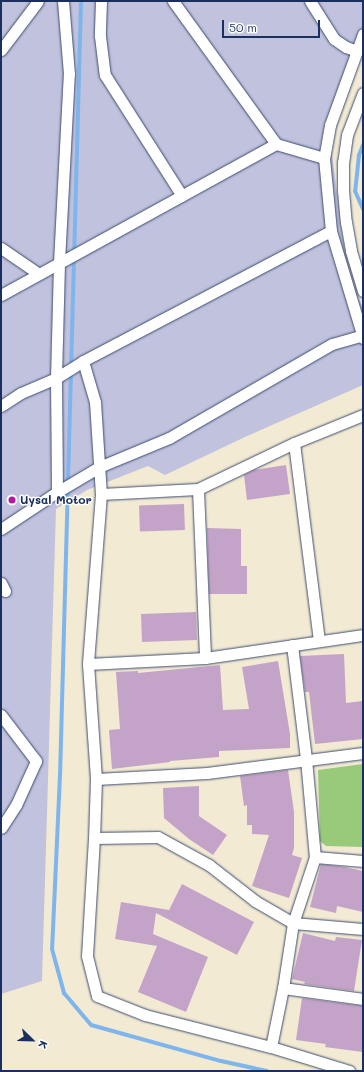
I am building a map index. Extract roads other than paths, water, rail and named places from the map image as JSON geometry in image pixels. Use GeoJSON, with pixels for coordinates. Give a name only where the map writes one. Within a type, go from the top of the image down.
{"type":"FeatureCollection","features":[{"type":"Feature","properties":{"kind":"street"},"geometry":{"type":"LineString","coordinates":[[1,50],[38,1]]}},
{"type":"Feature","properties":{"kind":"street"},"geometry":{"type":"LineString","coordinates":[[58,491],[60,262],[69,74],[63,1]]}},
{"type":"Feature","properties":{"kind":"street"},"geometry":{"type":"LineString","coordinates":[[101,1],[100,36],[104,76],[182,196]]}},
{"type":"Feature","properties":{"kind":"street"},"geometry":{"type":"LineString","coordinates":[[173,1],[276,144],[324,158]]}},
{"type":"Feature","properties":{"kind":"street"},"geometry":{"type":"LineString","coordinates":[[310,1],[334,39],[346,47],[357,51]]}},
{"type":"Feature","properties":{"kind":"street"},"geometry":{"type":"LineString","coordinates":[[1,529],[58,491],[98,468],[169,438],[332,344],[362,336],[331,231],[325,184],[324,158],[330,124],[363,34]]}},
{"type":"Feature","properties":{"kind":"street"},"geometry":{"type":"LineString","coordinates":[[363,93],[347,135],[343,162],[343,190],[351,252],[363,291]]}},
{"type":"Feature","properties":{"kind":"street"},"geometry":{"type":"LineString","coordinates":[[1,295],[276,144]]}},
{"type":"Feature","properties":{"kind":"street"},"geometry":{"type":"LineString","coordinates":[[1,406],[20,393],[58,377],[82,362],[331,231]]}},
{"type":"Feature","properties":{"kind":"street"},"geometry":{"type":"LineString","coordinates":[[1,248],[39,274]]}},
{"type":"Feature","properties":{"kind":"street"},"geometry":{"type":"LineString","coordinates":[[82,362],[95,402],[98,468],[101,494],[88,664],[96,779],[87,956],[97,996],[145,1015],[271,1047],[349,1071]]}},
{"type":"Feature","properties":{"kind":"street"},"geometry":{"type":"LineString","coordinates":[[101,494],[198,489],[294,443],[363,415]]}},
{"type":"Feature","properties":{"kind":"street"},"geometry":{"type":"LineString","coordinates":[[294,443],[319,640]]}},
{"type":"Feature","properties":{"kind":"street"},"geometry":{"type":"LineString","coordinates":[[198,489],[205,658]]}},
{"type":"Feature","properties":{"kind":"street"},"geometry":{"type":"LineString","coordinates":[[88,664],[205,658],[319,640],[363,635]]}},
{"type":"Feature","properties":{"kind":"street"},"geometry":{"type":"LineString","coordinates":[[271,1047],[283,988],[292,923],[315,857],[306,759],[292,645]]}},
{"type":"Feature","properties":{"kind":"street"},"geometry":{"type":"LineString","coordinates":[[1,714],[36,761],[16,805],[1,828]]}},
{"type":"Feature","properties":{"kind":"street"},"geometry":{"type":"LineString","coordinates":[[96,779],[207,772],[363,752]]}},
{"type":"Feature","properties":{"kind":"street"},"geometry":{"type":"LineString","coordinates":[[94,838],[158,837],[208,865],[254,901],[292,923],[363,929]]}},
{"type":"Feature","properties":{"kind":"street"},"geometry":{"type":"LineString","coordinates":[[315,857],[363,861]]}},
{"type":"Feature","properties":{"kind":"street"},"geometry":{"type":"LineString","coordinates":[[283,988],[363,1000]]}},
{"type":"Feature","properties":{"kind":"waterway"},"geometry":{"type":"LineString","coordinates":[[81,1],[60,775],[52,949],[64,993],[91,1025],[221,1061],[267,1071]]}},
{"type":"Feature","properties":{"kind":"waterway"},"geometry":{"type":"LineString","coordinates":[[363,145],[359,155],[355,191],[363,209]]}},
{"type":"Feature","properties":{"kind":"place","name":"Uysal Motor"},"geometry":{"type":"Point","coordinates":[12,500]}}]}
